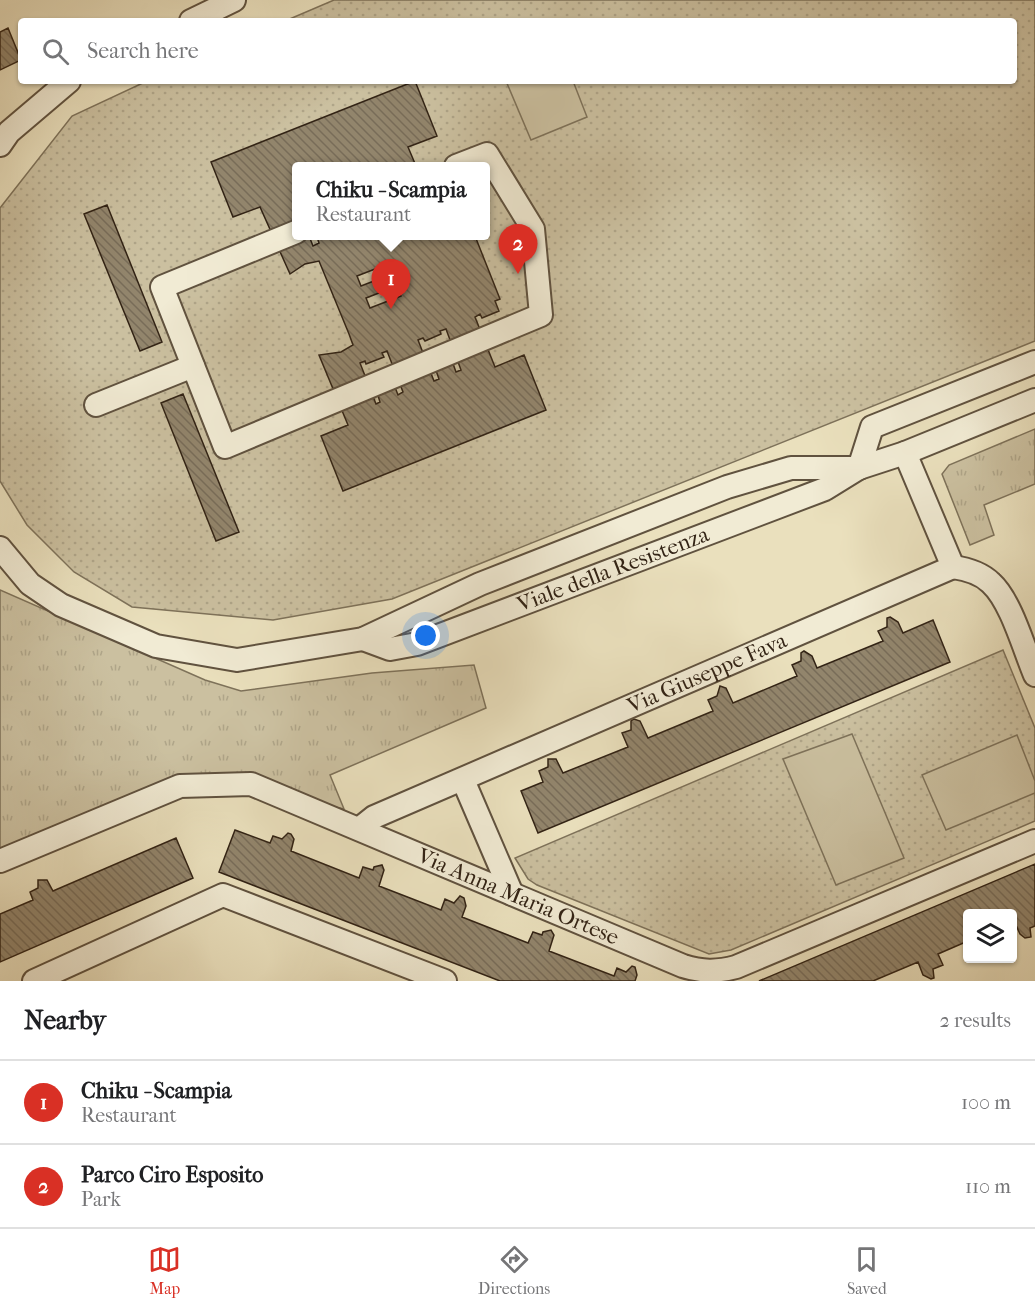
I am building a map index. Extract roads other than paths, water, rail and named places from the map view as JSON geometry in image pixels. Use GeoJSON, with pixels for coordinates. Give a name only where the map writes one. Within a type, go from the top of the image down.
{"type":"FeatureCollection","features":[{"type":"Feature","properties":{"kind":"street"},"geometry":{"type":"LineString","coordinates":[[197,18],[234,0]]}},
{"type":"Feature","properties":{"kind":"street"},"geometry":{"type":"LineString","coordinates":[[0,146],[9,132],[65,84]]}},
{"type":"Feature","properties":{"kind":"street"},"geometry":{"type":"LineString","coordinates":[[292,234],[162,286],[225,447],[541,315],[533,229],[487,154],[466,162]]}},
{"type":"Feature","properties":{"kind":"street"},"geometry":{"type":"LineString","coordinates":[[859,468],[872,427],[1035,362]]}},
{"type":"Feature","properties":{"kind":"street"},"geometry":{"type":"LineString","coordinates":[[96,405],[193,366]]}},
{"type":"Feature","properties":{"kind":"street","name":"Viale della Resistenza"},"geometry":{"type":"LineString","coordinates":[[363,639],[390,649],[417,644],[825,489],[859,468],[905,453],[1035,400]]}},
{"type":"Feature","properties":{"kind":"street"},"geometry":{"type":"LineString","coordinates":[[905,453],[953,567],[977,573],[991,582],[1001,596],[1035,675]]}},
{"type":"Feature","properties":{"kind":"street","name":"Viale della Resistenza"},"geometry":{"type":"LineString","coordinates":[[0,574],[30,584],[61,604],[156,646],[237,660],[363,639],[480,584],[727,487],[791,468],[859,468]]}},
{"type":"Feature","properties":{"kind":"street","name":"Viale della Resistenza"},"geometry":{"type":"LineString","coordinates":[[0,548],[30,584]]}},
{"type":"Feature","properties":{"kind":"street","name":"Via Giuseppe Fava"},"geometry":{"type":"LineString","coordinates":[[359,829],[374,817],[953,567]]}},
{"type":"Feature","properties":{"kind":"street"},"geometry":{"type":"LineString","coordinates":[[463,780],[512,894]]}},
{"type":"Feature","properties":{"kind":"street","name":"Via Anna Maria Ortese"},"geometry":{"type":"LineString","coordinates":[[0,861],[180,786],[251,784],[683,966],[697,970],[718,971],[736,967],[1035,841]]}},
{"type":"Feature","properties":{"kind":"street"},"geometry":{"type":"LineString","coordinates":[[33,981],[223,895],[404,973],[445,981]]}},
{"type":"Feature","properties":{"kind":"place","name":"Parco Ciro Esposito"},"geometry":{"type":"Point","coordinates":[518,274]}},
{"type":"Feature","properties":{"kind":"place","name":"Chiku - Scampia"},"geometry":{"type":"Point","coordinates":[391,309]}}]}
